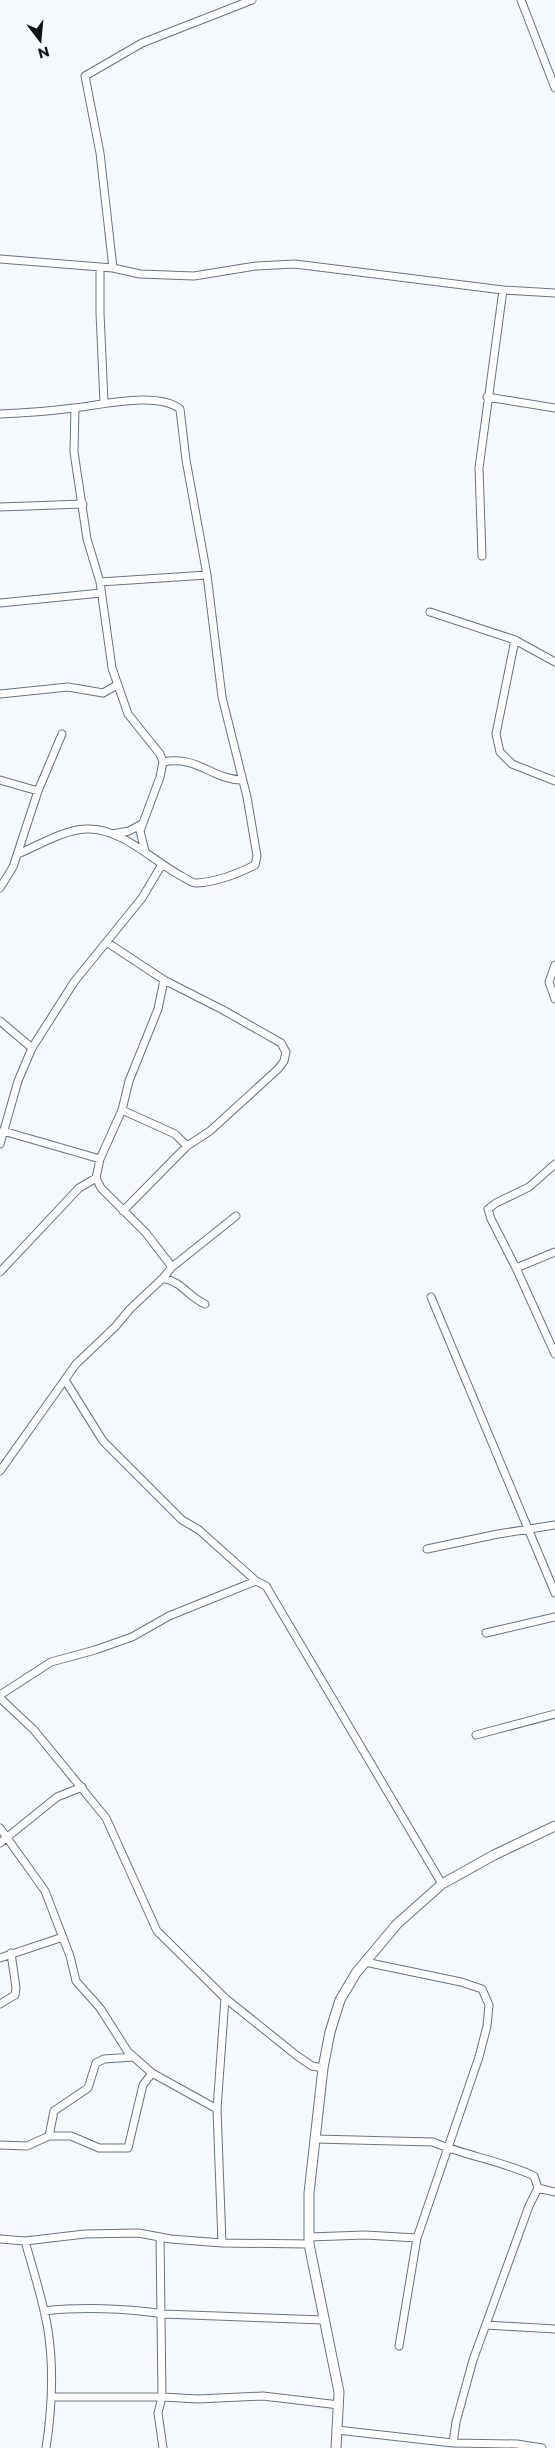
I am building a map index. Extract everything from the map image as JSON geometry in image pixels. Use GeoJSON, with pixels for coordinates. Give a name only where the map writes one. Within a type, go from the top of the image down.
{"type":"FeatureCollection","features":[{"type":"Feature","properties":{"kind":"street"},"geometry":{"type":"LineString","coordinates":[[113,268],[100,154],[85,76],[142,43],[252,0]]}},
{"type":"Feature","properties":{"kind":"street"},"geometry":{"type":"LineString","coordinates":[[521,0],[555,88]]}},
{"type":"Feature","properties":{"kind":"street"},"geometry":{"type":"LineString","coordinates":[[0,258],[113,268],[140,274],[194,276],[256,266],[296,264],[503,290],[555,293]]}},
{"type":"Feature","properties":{"kind":"street"},"geometry":{"type":"LineString","coordinates":[[100,268],[104,402]]}},
{"type":"Feature","properties":{"kind":"street"},"geometry":{"type":"LineString","coordinates":[[482,556],[479,468],[487,397],[503,290]]}},
{"type":"Feature","properties":{"kind":"street"},"geometry":{"type":"LineString","coordinates":[[487,397],[555,408]]}},
{"type":"Feature","properties":{"kind":"street"},"geometry":{"type":"LineString","coordinates":[[0,414],[75,408],[104,402],[152,400],[173,403],[180,409],[186,460],[207,575],[220,686],[242,780],[257,856],[255,865],[229,877],[196,884],[161,866],[145,851],[112,834],[94,829],[84,829],[56,836],[18,854]]}},
{"type":"Feature","properties":{"kind":"street"},"geometry":{"type":"LineString","coordinates":[[75,408],[74,452],[87,539],[100,582],[111,648],[112,668],[128,714],[160,754],[163,762],[153,799],[140,831],[145,851]]}},
{"type":"Feature","properties":{"kind":"street"},"geometry":{"type":"LineString","coordinates":[[0,507],[83,504]]}},
{"type":"Feature","properties":{"kind":"street"},"geometry":{"type":"LineString","coordinates":[[100,582],[207,575]]}},
{"type":"Feature","properties":{"kind":"street"},"geometry":{"type":"LineString","coordinates":[[0,603],[101,593]]}},
{"type":"Feature","properties":{"kind":"street"},"geometry":{"type":"LineString","coordinates":[[430,612],[515,640],[555,662]]}},
{"type":"Feature","properties":{"kind":"street"},"geometry":{"type":"LineString","coordinates":[[515,640],[496,734],[500,752],[512,764],[555,782]]}},
{"type":"Feature","properties":{"kind":"street"},"geometry":{"type":"LineString","coordinates":[[0,694],[68,687],[103,693],[117,685]]}},
{"type":"Feature","properties":{"kind":"street"},"geometry":{"type":"LineString","coordinates":[[0,888],[18,854],[38,791],[62,734]]}},
{"type":"Feature","properties":{"kind":"street"},"geometry":{"type":"LineString","coordinates":[[163,762],[177,759],[190,761],[224,777],[242,780]]}},
{"type":"Feature","properties":{"kind":"street"},"geometry":{"type":"LineString","coordinates":[[0,780],[38,791]]}},
{"type":"Feature","properties":{"kind":"street"},"geometry":{"type":"LineString","coordinates":[[112,834],[129,831],[142,824]]}},
{"type":"Feature","properties":{"kind":"street"},"geometry":{"type":"LineString","coordinates":[[0,1144],[18,1081],[32,1048],[74,982],[108,943],[142,898],[161,866]]}},
{"type":"Feature","properties":{"kind":"street"},"geometry":{"type":"LineString","coordinates":[[108,943],[164,980],[224,1010],[281,1043],[286,1052],[278,1069],[210,1131],[187,1146],[123,1210]]}},
{"type":"Feature","properties":{"kind":"street"},"geometry":{"type":"LineString","coordinates":[[555,965],[549,982],[555,999]]}},
{"type":"Feature","properties":{"kind":"street"},"geometry":{"type":"LineString","coordinates":[[164,980],[158,1009],[128,1081],[122,1110],[100,1159],[96,1178],[101,1188],[146,1234],[172,1267]]}},
{"type":"Feature","properties":{"kind":"street"},"geometry":{"type":"LineString","coordinates":[[0,1021],[32,1048]]}},
{"type":"Feature","properties":{"kind":"street"},"geometry":{"type":"LineString","coordinates":[[122,1110],[174,1134],[187,1146]]}},
{"type":"Feature","properties":{"kind":"street"},"geometry":{"type":"LineString","coordinates":[[4,1131],[100,1159]]}},
{"type":"Feature","properties":{"kind":"street"},"geometry":{"type":"LineString","coordinates":[[555,1164],[530,1187],[496,1203],[488,1209],[555,1354]]}},
{"type":"Feature","properties":{"kind":"street"},"geometry":{"type":"LineString","coordinates":[[0,1272],[79,1188],[96,1178]]}},
{"type":"Feature","properties":{"kind":"street"},"geometry":{"type":"LineString","coordinates":[[0,1471],[76,1364],[115,1328],[130,1309],[172,1267],[236,1216]]}},
{"type":"Feature","properties":{"kind":"street"},"geometry":{"type":"LineString","coordinates":[[516,1268],[555,1252]]}},
{"type":"Feature","properties":{"kind":"street"},"geometry":{"type":"LineString","coordinates":[[163,1278],[179,1283],[191,1296],[205,1304]]}},
{"type":"Feature","properties":{"kind":"street"},"geometry":{"type":"LineString","coordinates":[[431,1297],[555,1593]]}},
{"type":"Feature","properties":{"kind":"street"},"geometry":{"type":"LineString","coordinates":[[65,1380],[103,1441],[182,1520],[199,1530],[256,1581],[266,1586],[442,1884]]}},
{"type":"Feature","properties":{"kind":"street"},"geometry":{"type":"LineString","coordinates":[[427,1549],[498,1534],[528,1531],[555,1525]]}},
{"type":"Feature","properties":{"kind":"street"},"geometry":{"type":"LineString","coordinates":[[256,1581],[169,1616],[132,1637],[95,1650],[51,1662],[0,1696],[34,1730],[106,1818],[157,1931],[225,1998],[312,2066],[323,2068]]}},
{"type":"Feature","properties":{"kind":"street"},"geometry":{"type":"LineString","coordinates":[[486,1633],[555,1617]]}},
{"type":"Feature","properties":{"kind":"street"},"geometry":{"type":"LineString","coordinates":[[476,1735],[555,1714]]}},
{"type":"Feature","properties":{"kind":"street"},"geometry":{"type":"LineString","coordinates":[[0,1843],[57,1797],[82,1787]]}},
{"type":"Feature","properties":{"kind":"street"},"geometry":{"type":"LineString","coordinates":[[336,2448],[339,2404],[337,2378],[309,2241],[309,2193],[323,2068],[330,2032],[340,2000],[365,1962],[397,1924],[442,1884],[494,1854],[555,1826]]}},
{"type":"Feature","properties":{"kind":"street"},"geometry":{"type":"LineString","coordinates":[[0,1828],[44,1890],[70,1956],[76,1981],[100,2008],[128,2052],[152,2073],[217,2109]]}},
{"type":"Feature","properties":{"kind":"street"},"geometry":{"type":"LineString","coordinates":[[0,1958],[63,1937]]}},
{"type":"Feature","properties":{"kind":"street"},"geometry":{"type":"LineString","coordinates":[[0,2004],[10,2000],[15,1995],[16,1988],[11,1953]]}},
{"type":"Feature","properties":{"kind":"street"},"geometry":{"type":"LineString","coordinates":[[365,1962],[461,1982],[482,1989],[489,2005],[490,2017],[479,2058],[417,2238],[399,2346]]}},
{"type":"Feature","properties":{"kind":"street"},"geometry":{"type":"LineString","coordinates":[[222,2243],[217,2109],[225,1998]]}},
{"type":"Feature","properties":{"kind":"street"},"geometry":{"type":"LineString","coordinates":[[49,2136],[54,2111],[88,2088],[96,2063],[104,2059],[134,2057]]}},
{"type":"Feature","properties":{"kind":"street"},"geometry":{"type":"LineString","coordinates":[[0,2144],[27,2146],[49,2136],[71,2136],[99,2148],[128,2148],[143,2085],[152,2073]]}},
{"type":"Feature","properties":{"kind":"street"},"geometry":{"type":"LineString","coordinates":[[315,2139],[433,2142],[521,2170],[534,2176],[538,2188],[528,2206],[474,2360],[456,2422],[453,2443]]}},
{"type":"Feature","properties":{"kind":"street"},"geometry":{"type":"LineString","coordinates":[[538,2188],[555,2192]]}},
{"type":"Feature","properties":{"kind":"street"},"geometry":{"type":"LineString","coordinates":[[0,2239],[25,2241],[85,2234],[138,2233],[222,2243],[309,2241],[365,2234],[417,2238]]}},
{"type":"Feature","properties":{"kind":"street"},"geometry":{"type":"LineString","coordinates":[[160,2237],[163,2314],[162,2396],[158,2413],[163,2448]]}},
{"type":"Feature","properties":{"kind":"street"},"geometry":{"type":"LineString","coordinates":[[25,2241],[44,2312],[49,2342],[52,2397],[46,2448]]}},
{"type":"Feature","properties":{"kind":"street"},"geometry":{"type":"LineString","coordinates":[[44,2312],[74,2309],[147,2311],[163,2314],[324,2320]]}},
{"type":"Feature","properties":{"kind":"street"},"geometry":{"type":"LineString","coordinates":[[486,2325],[555,2329]]}},
{"type":"Feature","properties":{"kind":"street"},"geometry":{"type":"LineString","coordinates":[[52,2397],[162,2396],[198,2399],[263,2396],[339,2404]]}},
{"type":"Feature","properties":{"kind":"street"},"geometry":{"type":"LineString","coordinates":[[337,2430],[453,2443],[517,2444],[542,2448]]}}]}
